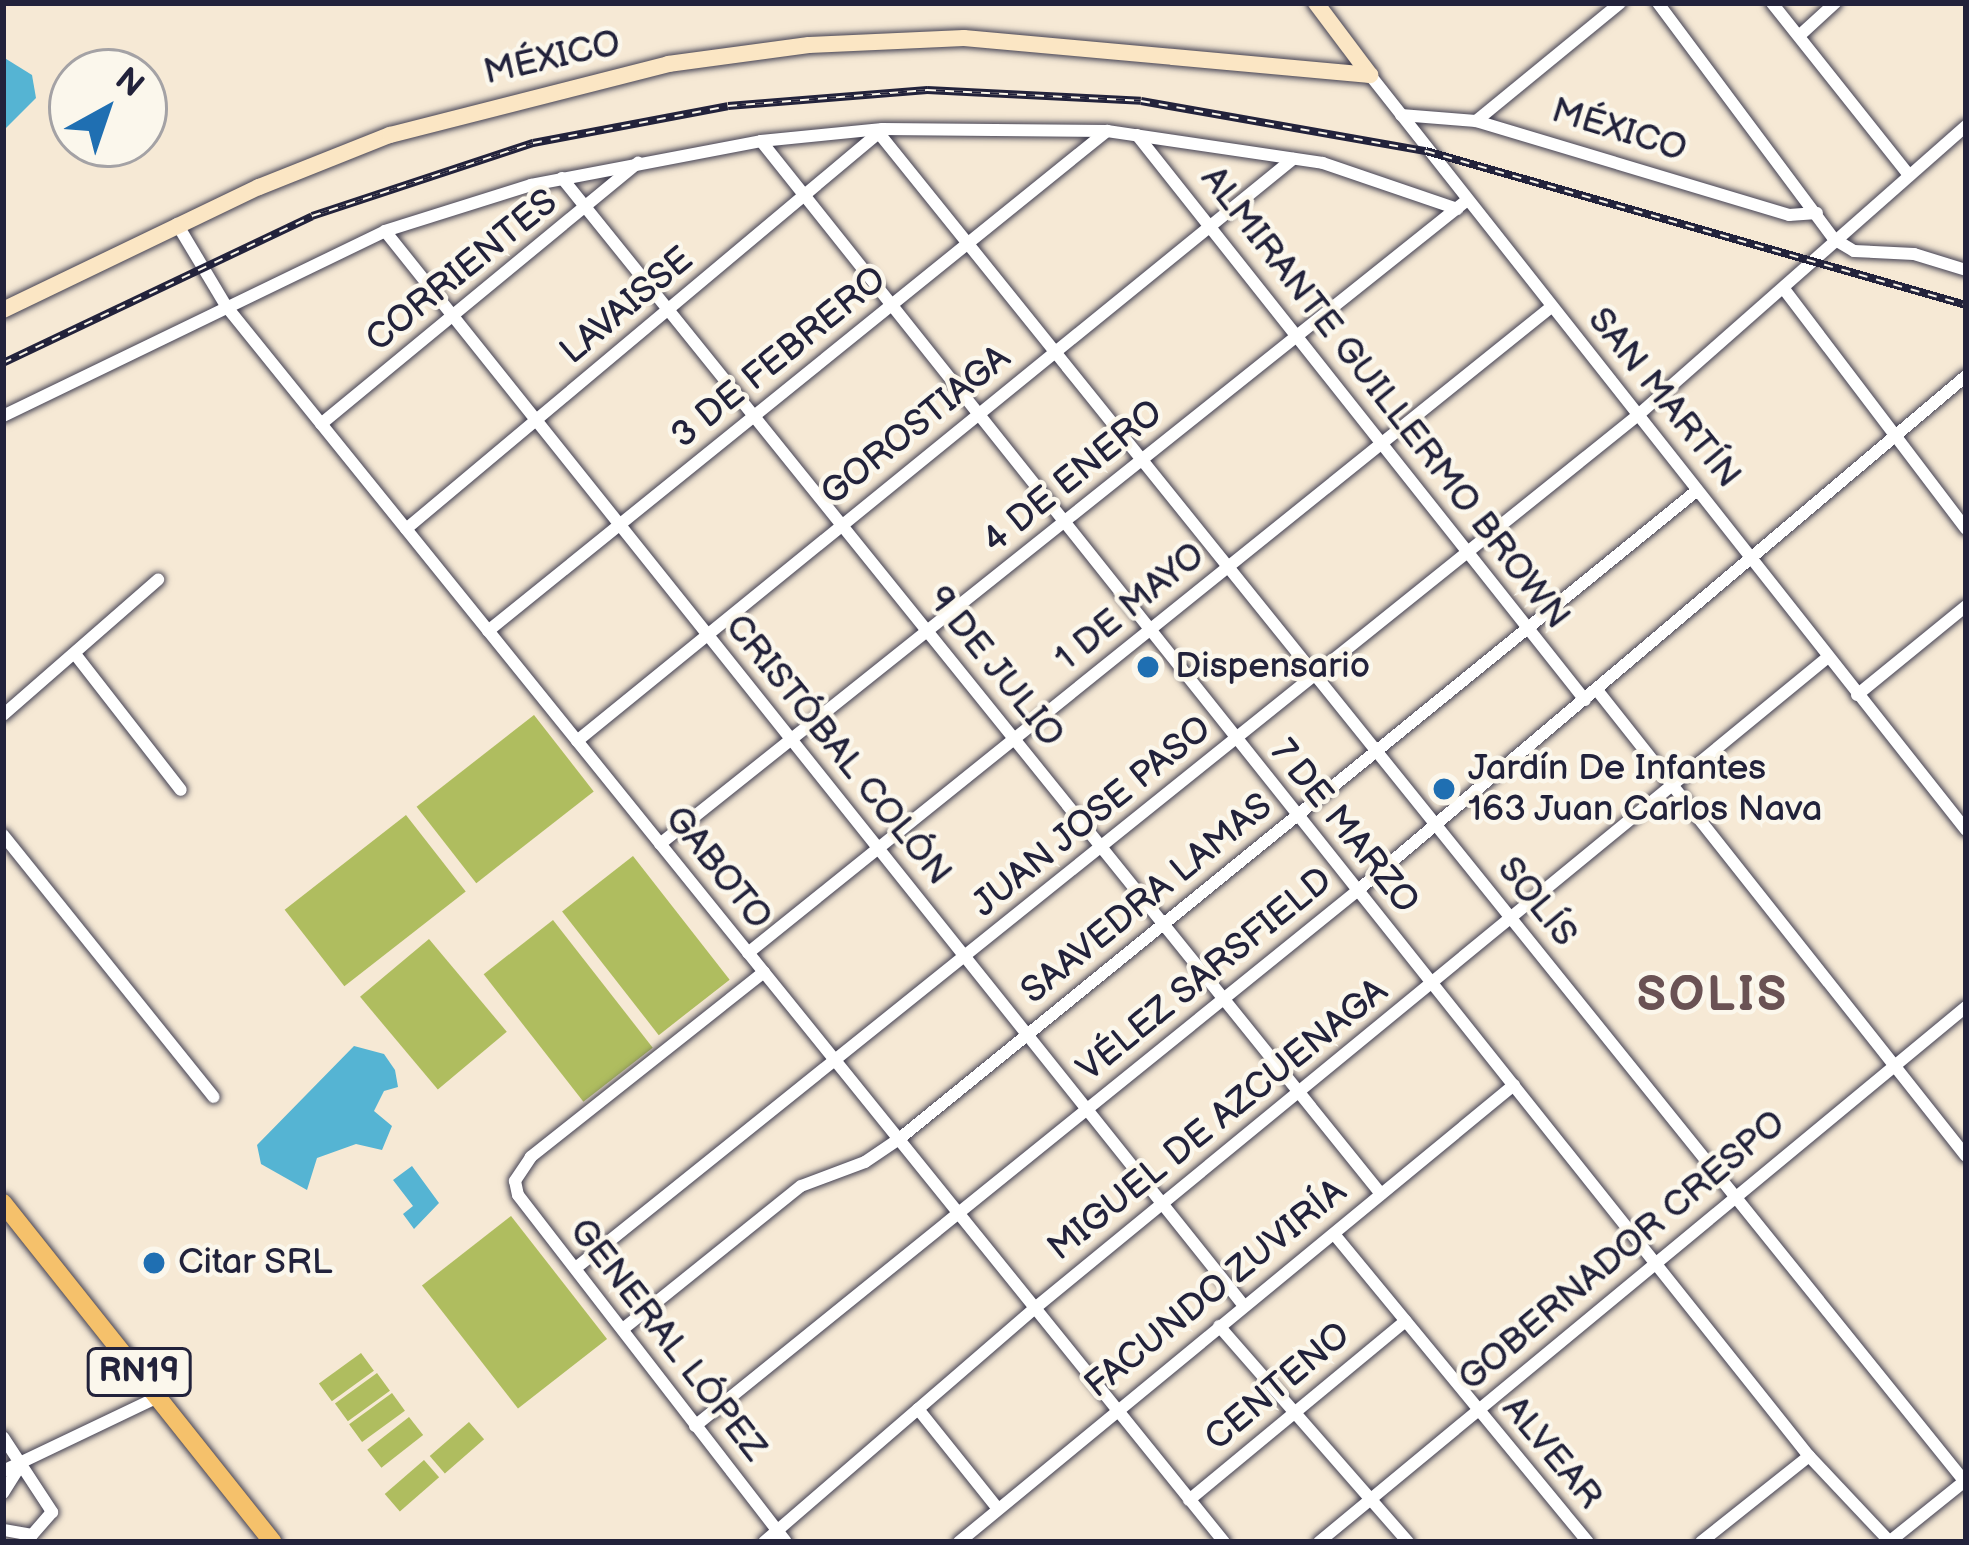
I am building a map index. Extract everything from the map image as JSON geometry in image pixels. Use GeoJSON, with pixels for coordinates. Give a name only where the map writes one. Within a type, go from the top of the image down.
{"type":"FeatureCollection","features":[{"type":"Feature","properties":{"kind":"main road","name":"RN19"},"geometry":{"type":"LineString","coordinates":[[4,1205],[273,1542]]}},
{"type":"Feature","properties":{"kind":"street","name":"SAN MARTÍN"},"geometry":{"type":"LineString","coordinates":[[1316,3],[1462,205],[1550,308],[1966,830]]}},
{"type":"Feature","properties":{"kind":"street"},"geometry":{"type":"LineString","coordinates":[[1476,121],[1620,3]]}},
{"type":"Feature","properties":{"kind":"street"},"geometry":{"type":"LineString","coordinates":[[1658,3],[1834,238],[1854,251],[1914,254],[1966,269]]}},
{"type":"Feature","properties":{"kind":"street"},"geometry":{"type":"LineString","coordinates":[[1772,3],[1907,173]]}},
{"type":"Feature","properties":{"kind":"street"},"geometry":{"type":"LineString","coordinates":[[1799,36],[1835,3]]}},
{"type":"Feature","properties":{"kind":"street","name":"MÉXICO"},"geometry":{"type":"LineString","coordinates":[[3,310],[177,224],[390,135],[531,94],[808,45],[1019,39],[1370,75]]}},
{"type":"Feature","properties":{"kind":"street","name":"MÉXICO"},"geometry":{"type":"LineString","coordinates":[[1401,115],[1476,121],[1790,215],[1817,213]]}},
{"type":"Feature","properties":{"kind":"street","name":"JUAN JOSE PASO"},"geometry":{"type":"LineString","coordinates":[[577,1267],[1637,416],[1784,289],[1907,173],[1966,126]]}},
{"type":"Feature","properties":{"kind":"street"},"geometry":{"type":"LineString","coordinates":[[3,416],[385,232],[562,178],[761,141],[882,133],[1107,131],[1293,158],[1462,205]]}},
{"type":"Feature","properties":{"kind":"street","name":"3 DE FEBRERO"},"geometry":{"type":"LineString","coordinates":[[488,631],[1107,131]]}},
{"type":"Feature","properties":{"kind":"street","name":"LAVAISSE"},"geometry":{"type":"LineString","coordinates":[[406,529],[882,133]]}},
{"type":"Feature","properties":{"kind":"street","name":"SOLÍS"},"geometry":{"type":"LineString","coordinates":[[882,133],[1965,1480]]}},
{"type":"Feature","properties":{"kind":"street","name":"ALMIRANTE GUILLERMO BROWN"},"geometry":{"type":"LineString","coordinates":[[1137,134],[1585,700]]}},
{"type":"Feature","properties":{"kind":"street","name":"7 DE MARZO"},"geometry":{"type":"LineString","coordinates":[[761,141],[1234,741],[1809,1456],[1890,1542]]}},
{"type":"Feature","properties":{"kind":"street","name":"GOROSTIAGA"},"geometry":{"type":"LineString","coordinates":[[577,741],[1293,158]]}},
{"type":"Feature","properties":{"kind":"street","name":"CORRIENTES"},"geometry":{"type":"LineString","coordinates":[[321,424],[639,162]]}},
{"type":"Feature","properties":{"kind":"street","name":"9 DE JULIO"},"geometry":{"type":"LineString","coordinates":[[562,178],[1381,1194]]}},
{"type":"Feature","properties":{"kind":"street","name":"4 DE ENERO"},"geometry":{"type":"LineString","coordinates":[[661,844],[1462,205]]}},
{"type":"Feature","properties":{"kind":"street","name":"GABOTO"},"geometry":{"type":"LineString","coordinates":[[177,224],[226,306],[1224,1542]]}},
{"type":"Feature","properties":{"kind":"street","name":"CRISTÓBAL COLÓN"},"geometry":{"type":"LineString","coordinates":[[385,232],[1244,1306]]}},
{"type":"Feature","properties":{"kind":"street"},"geometry":{"type":"LineString","coordinates":[[1784,289],[1966,530]]}},
{"type":"Feature","properties":{"kind":"street","name":"1 DE MAYO"},"geometry":{"type":"LineString","coordinates":[[748,953],[1550,308]]}},
{"type":"Feature","properties":{"kind":"street","name":"VÉLEZ SARSFIELD"},"geometry":{"type":"LineString","coordinates":[[695,1426],[1357,891],[1963,385]]}},
{"type":"Feature","properties":{"kind":"street","name":"SAAVEDRA LAMAS"},"geometry":{"type":"LineString","coordinates":[[623,1330],[801,1186],[865,1162],[898,1139],[1695,492]]}},
{"type":"Feature","properties":{"kind":"street"},"geometry":{"type":"LineString","coordinates":[[3,715],[158,580]]}},
{"type":"Feature","properties":{"kind":"street"},"geometry":{"type":"LineString","coordinates":[[1857,694],[1966,606]]}},
{"type":"Feature","properties":{"kind":"street"},"geometry":{"type":"LineString","coordinates":[[75,654],[181,790]]}},
{"type":"Feature","properties":{"kind":"street","name":"MIGUEL DE AZCUENAGA"},"geometry":{"type":"LineString","coordinates":[[764,1542],[782,1536],[917,1409],[1035,1308],[1827,658]]}},
{"type":"Feature","properties":{"kind":"street"},"geometry":{"type":"LineString","coordinates":[[1597,690],[1966,1156]]}},
{"type":"Feature","properties":{"kind":"street"},"geometry":{"type":"LineString","coordinates":[[3,835],[214,1097]]}},
{"type":"Feature","properties":{"kind":"street","name":"GENERAL LÓPEZ"},"geometry":{"type":"LineString","coordinates":[[764,972],[518,1169],[518,1196],[782,1536]]}},
{"type":"Feature","properties":{"kind":"street","name":"GOBERNADOR CRESPO"},"geometry":{"type":"LineString","coordinates":[[1319,1542],[1653,1260],[1966,1007]]}},
{"type":"Feature","properties":{"kind":"street","name":"FACUNDO ZUVIRÍA"},"geometry":{"type":"LineString","coordinates":[[959,1542],[1514,1085]]}},
{"type":"Feature","properties":{"kind":"street","name":"ALVEAR"},"geometry":{"type":"LineString","coordinates":[[1334,1234],[1588,1542]]}},
{"type":"Feature","properties":{"kind":"street","name":"CENTENO"},"geometry":{"type":"LineString","coordinates":[[1190,1500],[1405,1321]]}},
{"type":"Feature","properties":{"kind":"street"},"geometry":{"type":"LineString","coordinates":[[1219,1326],[1408,1542]]}},
{"type":"Feature","properties":{"kind":"street"},"geometry":{"type":"LineString","coordinates":[[3,1471],[158,1397]]}},
{"type":"Feature","properties":{"kind":"street"},"geometry":{"type":"LineString","coordinates":[[917,1409],[998,1509]]}},
{"type":"Feature","properties":{"kind":"street"},"geometry":{"type":"LineString","coordinates":[[3,1437],[23,1461],[51,1519],[32,1535],[3,1530]]}},
{"type":"Feature","properties":{"kind":"street"},"geometry":{"type":"LineString","coordinates":[[1702,1542],[1809,1456]]}},
{"type":"Feature","properties":{"kind":"street"},"geometry":{"type":"LineString","coordinates":[[3,1492],[23,1461]]}},
{"type":"Feature","properties":{"kind":"street"},"geometry":{"type":"LineString","coordinates":[[1890,1542],[1965,1480]]}},
{"type":"Feature","properties":{"kind":"green space"},"geometry":{"type":"Polygon","coordinates":[[[534,715],[594,791],[476,883],[417,807],[534,715]]]}},
{"type":"Feature","properties":{"kind":"green space"},"geometry":{"type":"Polygon","coordinates":[[[406,815],[466,891],[344,986],[285,910],[406,815]]]}},
{"type":"Feature","properties":{"kind":"green space"},"geometry":{"type":"Polygon","coordinates":[[[633,856],[730,980],[659,1035],[562,911],[633,856]]]}},
{"type":"Feature","properties":{"kind":"green space"},"geometry":{"type":"Polygon","coordinates":[[[553,920],[653,1048],[583,1102],[484,974],[553,920]]]}},
{"type":"Feature","properties":{"kind":"green space"},"geometry":{"type":"Polygon","coordinates":[[[429,939],[507,1032],[438,1090],[360,997],[429,939]]]}},
{"type":"Feature","properties":{"kind":"green space"},"geometry":{"type":"Polygon","coordinates":[[[511,1216],[607,1339],[518,1408],[422,1286],[511,1216]]]}},
{"type":"Feature","properties":{"kind":"green space"},"geometry":{"type":"Polygon","coordinates":[[[361,1353],[374,1371],[332,1401],[319,1384],[361,1353]]]}},
{"type":"Feature","properties":{"kind":"green space"},"geometry":{"type":"Polygon","coordinates":[[[377,1373],[390,1391],[348,1421],[335,1404],[377,1373]]]}},
{"type":"Feature","properties":{"kind":"green space"},"geometry":{"type":"Polygon","coordinates":[[[392,1393],[405,1411],[362,1442],[349,1424],[392,1393]]]}},
{"type":"Feature","properties":{"kind":"green space"},"geometry":{"type":"Polygon","coordinates":[[[409,1417],[423,1435],[381,1468],[367,1450],[409,1417]]]}},
{"type":"Feature","properties":{"kind":"green space"},"geometry":{"type":"Polygon","coordinates":[[[469,1422],[484,1439],[445,1473],[430,1456],[469,1422]]]}},
{"type":"Feature","properties":{"kind":"green space"},"geometry":{"type":"Polygon","coordinates":[[[424,1460],[439,1477],[400,1511],[385,1494],[424,1460]]]}},
{"type":"Feature","properties":{"kind":"water"},"geometry":{"type":"Polygon","coordinates":[[[3,57],[32,75],[36,98],[3,131],[3,57]]]}},
{"type":"Feature","properties":{"kind":"water"},"geometry":{"type":"Polygon","coordinates":[[[354,1046],[384,1054],[395,1070],[398,1087],[384,1091],[374,1111],[392,1126],[382,1150],[356,1144],[317,1158],[307,1190],[261,1164],[257,1145],[354,1046]]]}},
{"type":"Feature","properties":{"kind":"water"},"geometry":{"type":"Polygon","coordinates":[[[412,1166],[439,1203],[414,1229],[403,1214],[413,1206],[393,1180],[412,1166]]]}},
{"type":"Feature","properties":{"kind":"railway"},"geometry":{"type":"LineString","coordinates":[[3,363],[312,216],[533,143],[728,106],[927,90],[1141,101],[1426,151],[1966,305]]}},
{"type":"Feature","properties":{"kind":"place","name":"Dispensario"},"geometry":{"type":"Point","coordinates":[1148,667]}},
{"type":"Feature","properties":{"kind":"place","name":"Jardín De Infantes 163 Juan Carlos Nava"},"geometry":{"type":"Point","coordinates":[1444,789]}},
{"type":"Feature","properties":{"kind":"place","name":"Citar SRL"},"geometry":{"type":"Point","coordinates":[154,1263]}},
{"type":"Feature","properties":{"kind":"district","name":"SOLIS"},"geometry":{"type":"Point","coordinates":[1713,996]}}]}
